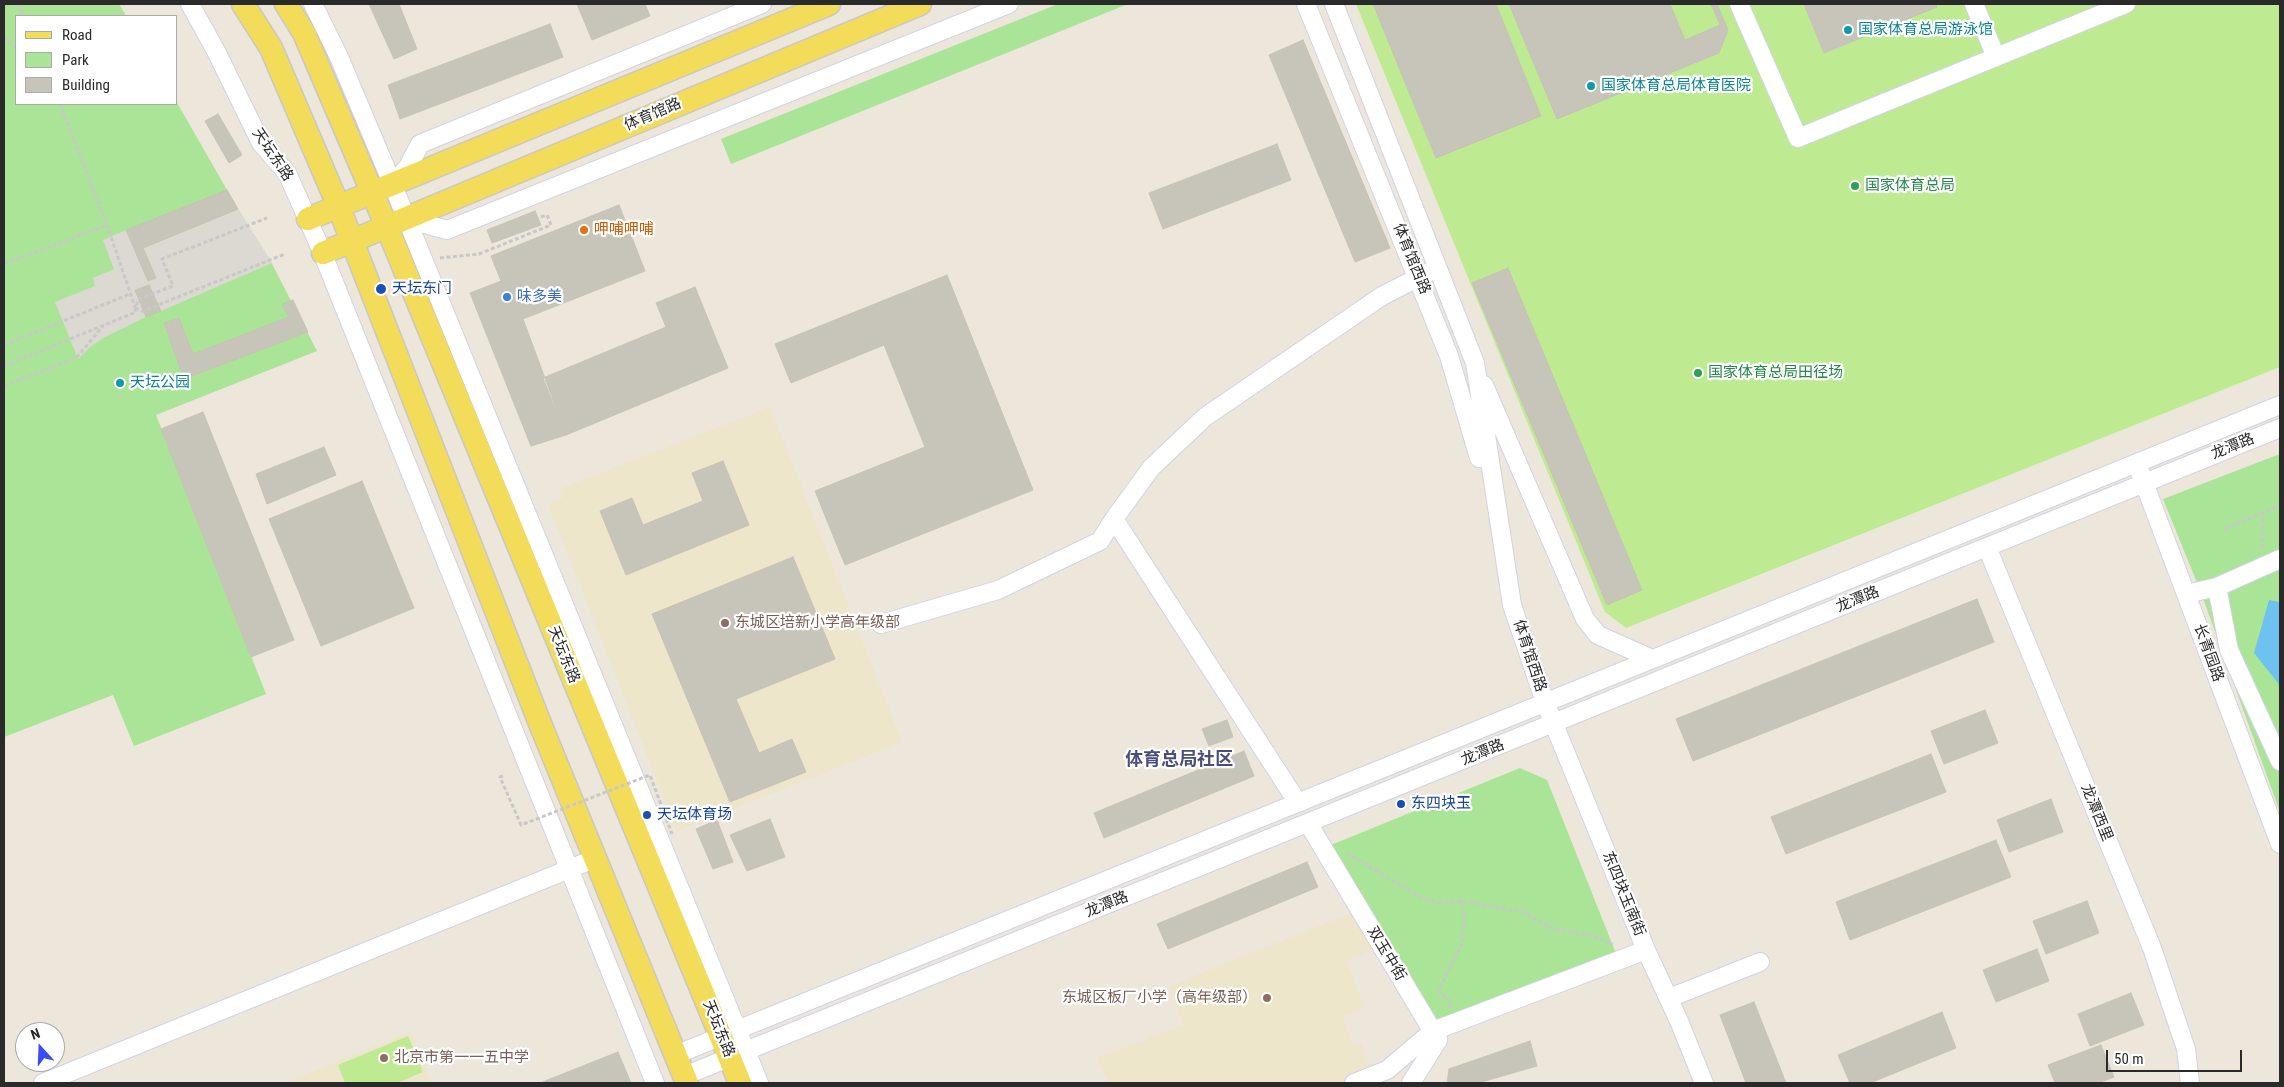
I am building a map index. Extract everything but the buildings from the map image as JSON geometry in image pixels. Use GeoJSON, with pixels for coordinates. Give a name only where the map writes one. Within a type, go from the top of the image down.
{"type":"FeatureCollection","features":[{"type":"Feature","properties":{"kind":"main road"},"geometry":{"type":"LineString","coordinates":[[244,4],[271,48],[338,205],[594,859],[686,1080]]}},
{"type":"Feature","properties":{"kind":"main road","name":"天坛东路"},"geometry":{"type":"LineString","coordinates":[[286,4],[304,33],[372,192],[397,223],[729,1032],[738,1055],[740,1083]]}},
{"type":"Feature","properties":{"kind":"main road"},"geometry":{"type":"LineString","coordinates":[[308,219],[829,4]]}},
{"type":"Feature","properties":{"kind":"main road","name":"体育馆路"},"geometry":{"type":"LineString","coordinates":[[397,223],[920,4]]}},
{"type":"Feature","properties":{"kind":"main road"},"geometry":{"type":"LineString","coordinates":[[323,253],[397,223]]}},
{"type":"Feature","properties":{"kind":"street","name":"天坛东路"},"geometry":{"type":"LineString","coordinates":[[190,4],[216,51],[261,144],[287,173],[323,253],[655,1083]]}},
{"type":"Feature","properties":{"kind":"street"},"geometry":{"type":"LineString","coordinates":[[313,4],[339,57],[392,183],[397,223],[447,230],[1009,4]]}},
{"type":"Feature","properties":{"kind":"street"},"geometry":{"type":"LineString","coordinates":[[392,183],[408,167],[420,144],[762,4]]}},
{"type":"Feature","properties":{"kind":"street","name":"体育馆西路"},"geometry":{"type":"LineString","coordinates":[[1306,4],[1450,356],[1498,521]]}},
{"type":"Feature","properties":{"kind":"street","name":"体育馆西路"},"geometry":{"type":"LineString","coordinates":[[1334,4],[1474,363],[1512,605],[1545,702]]}},
{"type":"Feature","properties":{"kind":"street"},"geometry":{"type":"LineString","coordinates":[[1739,4],[1798,138],[2126,4]]}},
{"type":"Feature","properties":{"kind":"street"},"geometry":{"type":"LineString","coordinates":[[1974,4],[1996,57]]}},
{"type":"Feature","properties":{"kind":"street"},"geometry":{"type":"LineString","coordinates":[[881,624],[998,590],[1100,541],[1152,468],[1205,417],[1374,301],[1418,276],[1437,268]]}},
{"type":"Feature","properties":{"kind":"street"},"geometry":{"type":"LineString","coordinates":[[1474,363],[1584,619],[1598,636],[1652,659]]}},
{"type":"Feature","properties":{"kind":"street","name":"龙潭路"},"geometry":{"type":"LineString","coordinates":[[675,1055],[2280,405]]}},
{"type":"Feature","properties":{"kind":"street","name":"龙潭路"},"geometry":{"type":"LineString","coordinates":[[686,1080],[738,1055],[2280,428]]}},
{"type":"Feature","properties":{"kind":"street","name":"长青园路"},"geometry":{"type":"LineString","coordinates":[[2136,462],[2280,844]]}},
{"type":"Feature","properties":{"kind":"street"},"geometry":{"type":"LineString","coordinates":[[1114,519],[1298,803]]}},
{"type":"Feature","properties":{"kind":"street","name":"龙潭西里"},"geometry":{"type":"LineString","coordinates":[[1987,547],[2152,948],[2186,1049],[2190,1083]]}},
{"type":"Feature","properties":{"kind":"street"},"geometry":{"type":"LineString","coordinates":[[2186,594],[2217,587],[2280,559]]}},
{"type":"Feature","properties":{"kind":"street"},"geometry":{"type":"LineString","coordinates":[[2217,587],[2229,650],[2280,761]]}},
{"type":"Feature","properties":{"kind":"street","name":"东四块玉南街"},"geometry":{"type":"LineString","coordinates":[[1545,702],[1646,950],[1704,1083]]}},
{"type":"Feature","properties":{"kind":"street","name":"双玉中街"},"geometry":{"type":"LineString","coordinates":[[1308,823],[1433,1031]]}},
{"type":"Feature","properties":{"kind":"street"},"geometry":{"type":"LineString","coordinates":[[43,1083],[594,859]]}},
{"type":"Feature","properties":{"kind":"street"},"geometry":{"type":"LineString","coordinates":[[1354,1083],[1387,1070],[1433,1031],[1646,950]]}},
{"type":"Feature","properties":{"kind":"street"},"geometry":{"type":"LineString","coordinates":[[1668,998],[1760,962]]}},
{"type":"Feature","properties":{"kind":"street"},"geometry":{"type":"LineString","coordinates":[[1410,1083],[1438,1040],[1433,1031]]}},
{"type":"Feature","properties":{"kind":"street"},"geometry":{"type":"LineString","coordinates":[[738,1055],[759,1083]]}},
{"type":"Feature","properties":{"kind":"path"},"geometry":{"type":"LineString","coordinates":[[4,38],[15,46]]}},
{"type":"Feature","properties":{"kind":"path"},"geometry":{"type":"LineString","coordinates":[[60,105],[107,225],[135,308]]}},
{"type":"Feature","properties":{"kind":"path"},"geometry":{"type":"LineString","coordinates":[[437,259],[479,254],[551,225],[547,215],[538,218]]}},
{"type":"Feature","properties":{"kind":"path"},"geometry":{"type":"LineString","coordinates":[[4,366],[136,312],[135,308],[139,299],[173,286],[162,259],[267,218]]}},
{"type":"Feature","properties":{"kind":"path"},"geometry":{"type":"LineString","coordinates":[[4,264],[107,225]]}},
{"type":"Feature","properties":{"kind":"path"},"geometry":{"type":"LineString","coordinates":[[135,308],[144,310],[150,308],[285,254]]}},
{"type":"Feature","properties":{"kind":"path"},"geometry":{"type":"LineString","coordinates":[[4,346],[130,294]]}},
{"type":"Feature","properties":{"kind":"path"},"geometry":{"type":"LineString","coordinates":[[4,386],[77,356],[103,325]]}},
{"type":"Feature","properties":{"kind":"path"},"geometry":{"type":"LineString","coordinates":[[2224,529],[2263,514],[2280,505]]}},
{"type":"Feature","properties":{"kind":"path"},"geometry":{"type":"LineString","coordinates":[[2262,567],[2263,514]]}},
{"type":"Feature","properties":{"kind":"path"},"geometry":{"type":"LineString","coordinates":[[503,776],[500,777],[521,825],[650,775],[672,834]]}},
{"type":"Feature","properties":{"kind":"path"},"geometry":{"type":"LineString","coordinates":[[1326,855],[1343,851],[1425,900],[1444,903],[1461,900],[1522,912],[1554,929],[1589,935],[1616,944],[1619,949]]}},
{"type":"Feature","properties":{"kind":"path"},"geometry":{"type":"LineString","coordinates":[[1451,1025],[1449,1000],[1438,991],[1462,944],[1465,919],[1461,900]]}},
{"type":"Feature","properties":{"kind":"shaded area"},"geometry":{"type":"Polygon","coordinates":[[[238,209],[272,263],[161,311],[149,285],[135,290],[146,317],[105,337],[90,347],[78,359],[55,302],[95,286],[93,278],[114,269],[103,240],[126,230],[148,281],[156,277],[143,248],[238,209]]]}},
{"type":"Feature","properties":{"kind":"shaded area","name":"东城区培新小学高年级部"},"geometry":{"type":"Polygon","coordinates":[[[770,407],[902,742],[677,831],[548,504],[563,498],[560,489],[770,407]]]}},
{"type":"Feature","properties":{"kind":"shaded area","name":"东城区板厂小学（高年级部）"},"geometry":{"type":"Polygon","coordinates":[[[1357,911],[1372,950],[1346,961],[1365,1008],[1343,1016],[1352,1045],[1361,1043],[1371,1073],[1342,1083],[1109,1083],[1097,1058],[1184,1025],[1169,987],[1357,911]]]}},
{"type":"Feature","properties":{"kind":"shaded area","name":"北京市第一一五中学"},"geometry":{"type":"Polygon","coordinates":[[[410,1032],[431,1083],[285,1083],[410,1032]]]}},
{"type":"Feature","properties":{"kind":"green space","name":"天坛公园"},"geometry":{"type":"Polygon","coordinates":[[[4,4],[119,4],[125,15],[15,15],[15,105],[178,104],[238,209],[270,260],[317,351],[156,415],[266,694],[134,746],[113,695],[4,737],[4,4]]]}},
{"type":"Feature","properties":{"kind":"green space"},"geometry":{"type":"Polygon","coordinates":[[[1058,4],[1128,4],[731,164],[721,139],[1058,4]]]}},
{"type":"Feature","properties":{"kind":"green space","name":"国家体育总局"},"geometry":{"type":"Polygon","coordinates":[[[1356,4],[2280,4],[2280,367],[1626,628],[1605,612],[1356,4]]]}},
{"type":"Feature","properties":{"kind":"green space"},"geometry":{"type":"Polygon","coordinates":[[[2280,454],[2280,812],[2200,590],[2163,499],[2280,454]]]}},
{"type":"Feature","properties":{"kind":"green space"},"geometry":{"type":"Polygon","coordinates":[[[1520,768],[1547,780],[1617,956],[1447,1020],[1434,1018],[1331,845],[1520,768]]]}},
{"type":"Feature","properties":{"kind":"green space","name":"北京市第一一五中学"},"geometry":{"type":"Polygon","coordinates":[[[408,1036],[423,1072],[397,1083],[345,1083],[338,1065],[408,1036]]]}},
{"type":"Feature","properties":{"kind":"water"},"geometry":{"type":"Polygon","coordinates":[[[2269,600],[2280,602],[2280,691],[2278,683],[2254,653],[2269,600]]]}},
{"type":"Feature","properties":{"kind":"place","name":"国家体育总局游泳馆"},"geometry":{"type":"Point","coordinates":[1848,30]}},
{"type":"Feature","properties":{"kind":"place","name":"国家体育总局体育医院"},"geometry":{"type":"Point","coordinates":[1591,86]}},
{"type":"Feature","properties":{"kind":"place","name":"国家体育总局"},"geometry":{"type":"Point","coordinates":[1855,186]}},
{"type":"Feature","properties":{"kind":"place","name":"呷哺呷哺"},"geometry":{"type":"Point","coordinates":[584,230]}},
{"type":"Feature","properties":{"kind":"place","name":"天坛东门"},"geometry":{"type":"Point","coordinates":[381,289]}},
{"type":"Feature","properties":{"kind":"place","name":"味多美"},"geometry":{"type":"Point","coordinates":[507,297]}},
{"type":"Feature","properties":{"kind":"place","name":"国家体育总局田径场"},"geometry":{"type":"Point","coordinates":[1698,373]}},
{"type":"Feature","properties":{"kind":"place","name":"天坛公园"},"geometry":{"type":"Point","coordinates":[120,383]}},
{"type":"Feature","properties":{"kind":"place","name":"东城区培新小学高年级部"},"geometry":{"type":"Point","coordinates":[725,623]}},
{"type":"Feature","properties":{"kind":"place","name":"东四块玉"},"geometry":{"type":"Point","coordinates":[1401,804]}},
{"type":"Feature","properties":{"kind":"place","name":"天坛体育场"},"geometry":{"type":"Point","coordinates":[647,815]}},
{"type":"Feature","properties":{"kind":"place","name":"东城区板厂小学（高年级部）"},"geometry":{"type":"Point","coordinates":[1267,998]}},
{"type":"Feature","properties":{"kind":"place","name":"北京市第一一五中学"},"geometry":{"type":"Point","coordinates":[384,1058]}},
{"type":"Feature","properties":{"kind":"district","name":"体育总局社区"},"geometry":{"type":"Point","coordinates":[1179,760]}}]}
